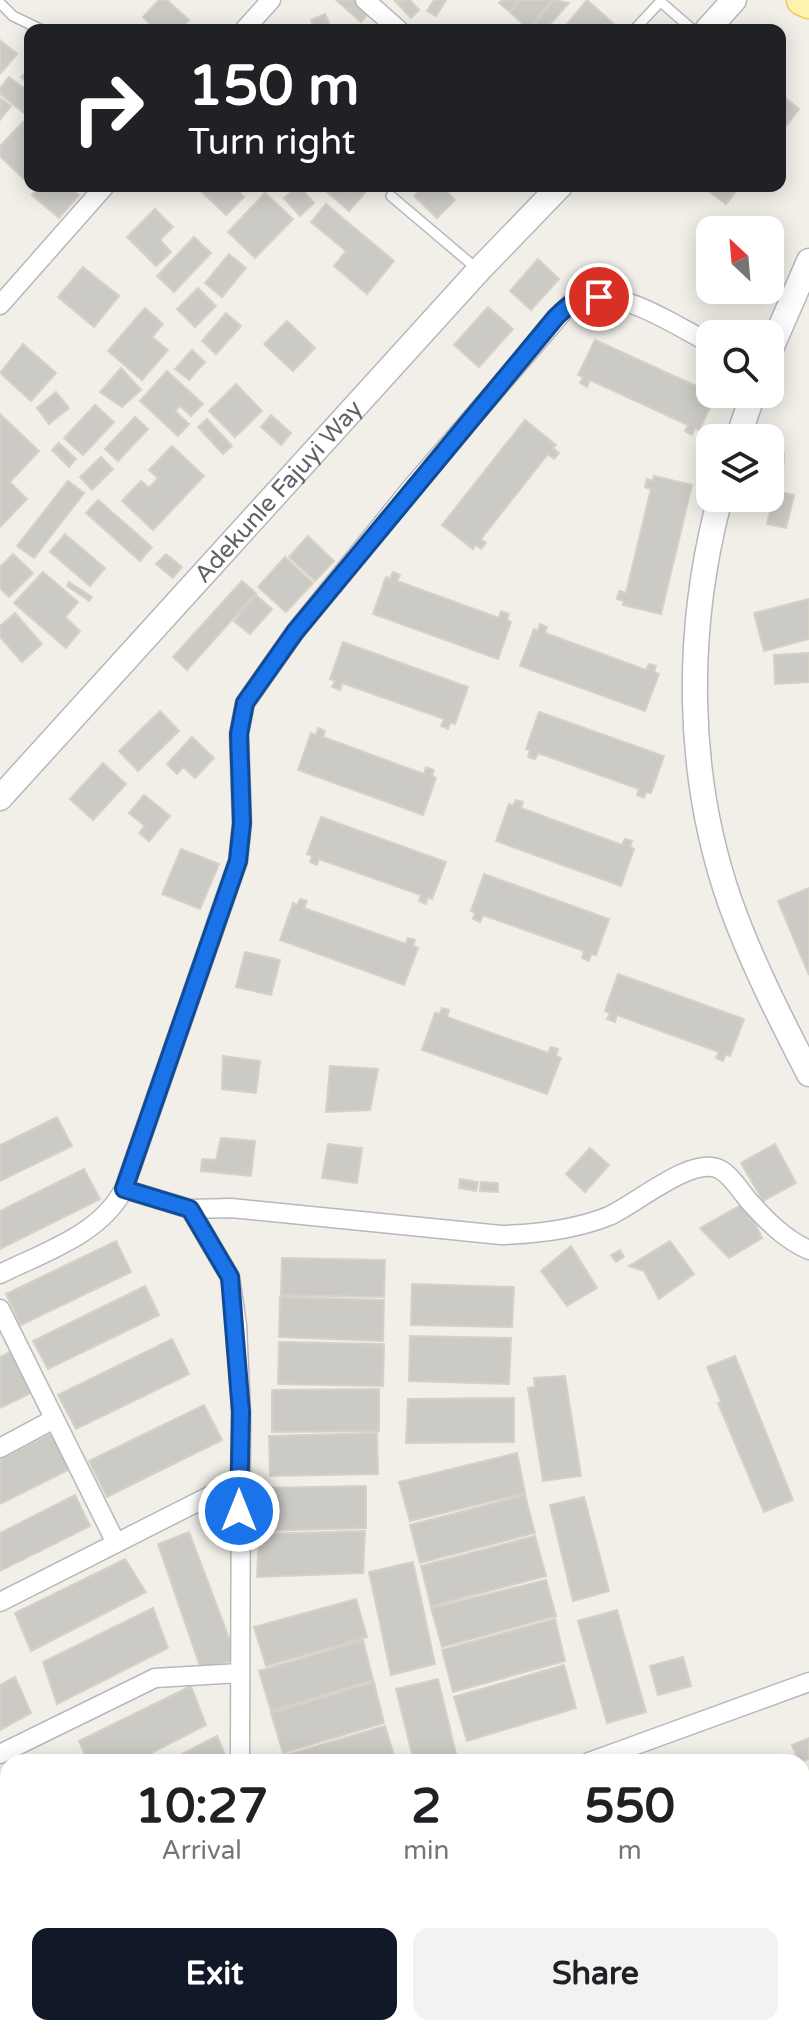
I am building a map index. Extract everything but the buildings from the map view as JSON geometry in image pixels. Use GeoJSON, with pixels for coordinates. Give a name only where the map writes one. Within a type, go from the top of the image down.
{"type":"FeatureCollection","features":[{"type":"Feature","properties":{"kind":"main road"},"geometry":{"type":"LineString","coordinates":[[802,0],[809,3]]}},
{"type":"Feature","properties":{"kind":"street"},"geometry":{"type":"LineString","coordinates":[[249,24],[271,0]]}},
{"type":"Feature","properties":{"kind":"street"},"geometry":{"type":"LineString","coordinates":[[365,0],[392,24]]}},
{"type":"Feature","properties":{"kind":"street"},"geometry":{"type":"LineString","coordinates":[[712,24],[733,0]]}},
{"type":"Feature","properties":{"kind":"street"},"geometry":{"type":"LineString","coordinates":[[0,305],[100,192]]}},
{"type":"Feature","properties":{"kind":"street","name":"Adekunle Fajuyi Way"},"geometry":{"type":"LineString","coordinates":[[0,798],[479,270],[554,192]]}},
{"type":"Feature","properties":{"kind":"street"},"geometry":{"type":"LineString","coordinates":[[783,320],[809,261]]}},
{"type":"Feature","properties":{"kind":"street"},"geometry":{"type":"LineString","coordinates":[[0,1274],[93,1227],[108,1215],[124,1189],[238,861],[242,823],[239,734],[245,703],[266,670],[412,487],[570,304],[584,297],[621,299],[696,336]]}},
{"type":"Feature","properties":{"kind":"street"},"geometry":{"type":"LineString","coordinates":[[717,512],[696,629],[694,691],[703,796],[730,902],[777,1013],[809,1074]]}},
{"type":"Feature","properties":{"kind":"street"},"geometry":{"type":"LineString","coordinates":[[124,1189],[190,1209],[231,1208],[501,1235],[537,1234],[575,1228],[611,1215],[671,1180],[705,1165],[721,1169],[774,1227],[809,1250]]}},
{"type":"Feature","properties":{"kind":"street"},"geometry":{"type":"LineString","coordinates":[[190,1209],[230,1277],[241,1412],[240,1754]]}},
{"type":"Feature","properties":{"kind":"street"},"geometry":{"type":"LineString","coordinates":[[0,1309],[116,1543]]}},
{"type":"Feature","properties":{"kind":"street"},"geometry":{"type":"LineString","coordinates":[[0,1448],[54,1419]]}},
{"type":"Feature","properties":{"kind":"street"},"geometry":{"type":"LineString","coordinates":[[0,1602],[239,1481]]}},
{"type":"Feature","properties":{"kind":"street"},"geometry":{"type":"LineString","coordinates":[[0,1754],[155,1678],[240,1673]]}},
{"type":"Feature","properties":{"kind":"street"},"geometry":{"type":"LineString","coordinates":[[611,1754],[809,1682]]}},
{"type":"Feature","properties":{"kind":"lane"},"geometry":{"type":"LineString","coordinates":[[640,24],[662,1],[687,24]]}},
{"type":"Feature","properties":{"kind":"lane"},"geometry":{"type":"LineString","coordinates":[[0,3],[13,16],[30,24]]}},
{"type":"Feature","properties":{"kind":"lane"},"geometry":{"type":"LineString","coordinates":[[391,196],[479,270]]}},
{"type":"Feature","properties":{"kind":"route"},"geometry":{"type":"LineString","coordinates":[[239,1511],[241,1412],[237,1325],[230,1277],[190,1209],[124,1189],[238,861],[242,823],[239,734],[245,703],[295,632],[412,487],[556,317],[570,304],[584,297],[599,297]]}}]}
